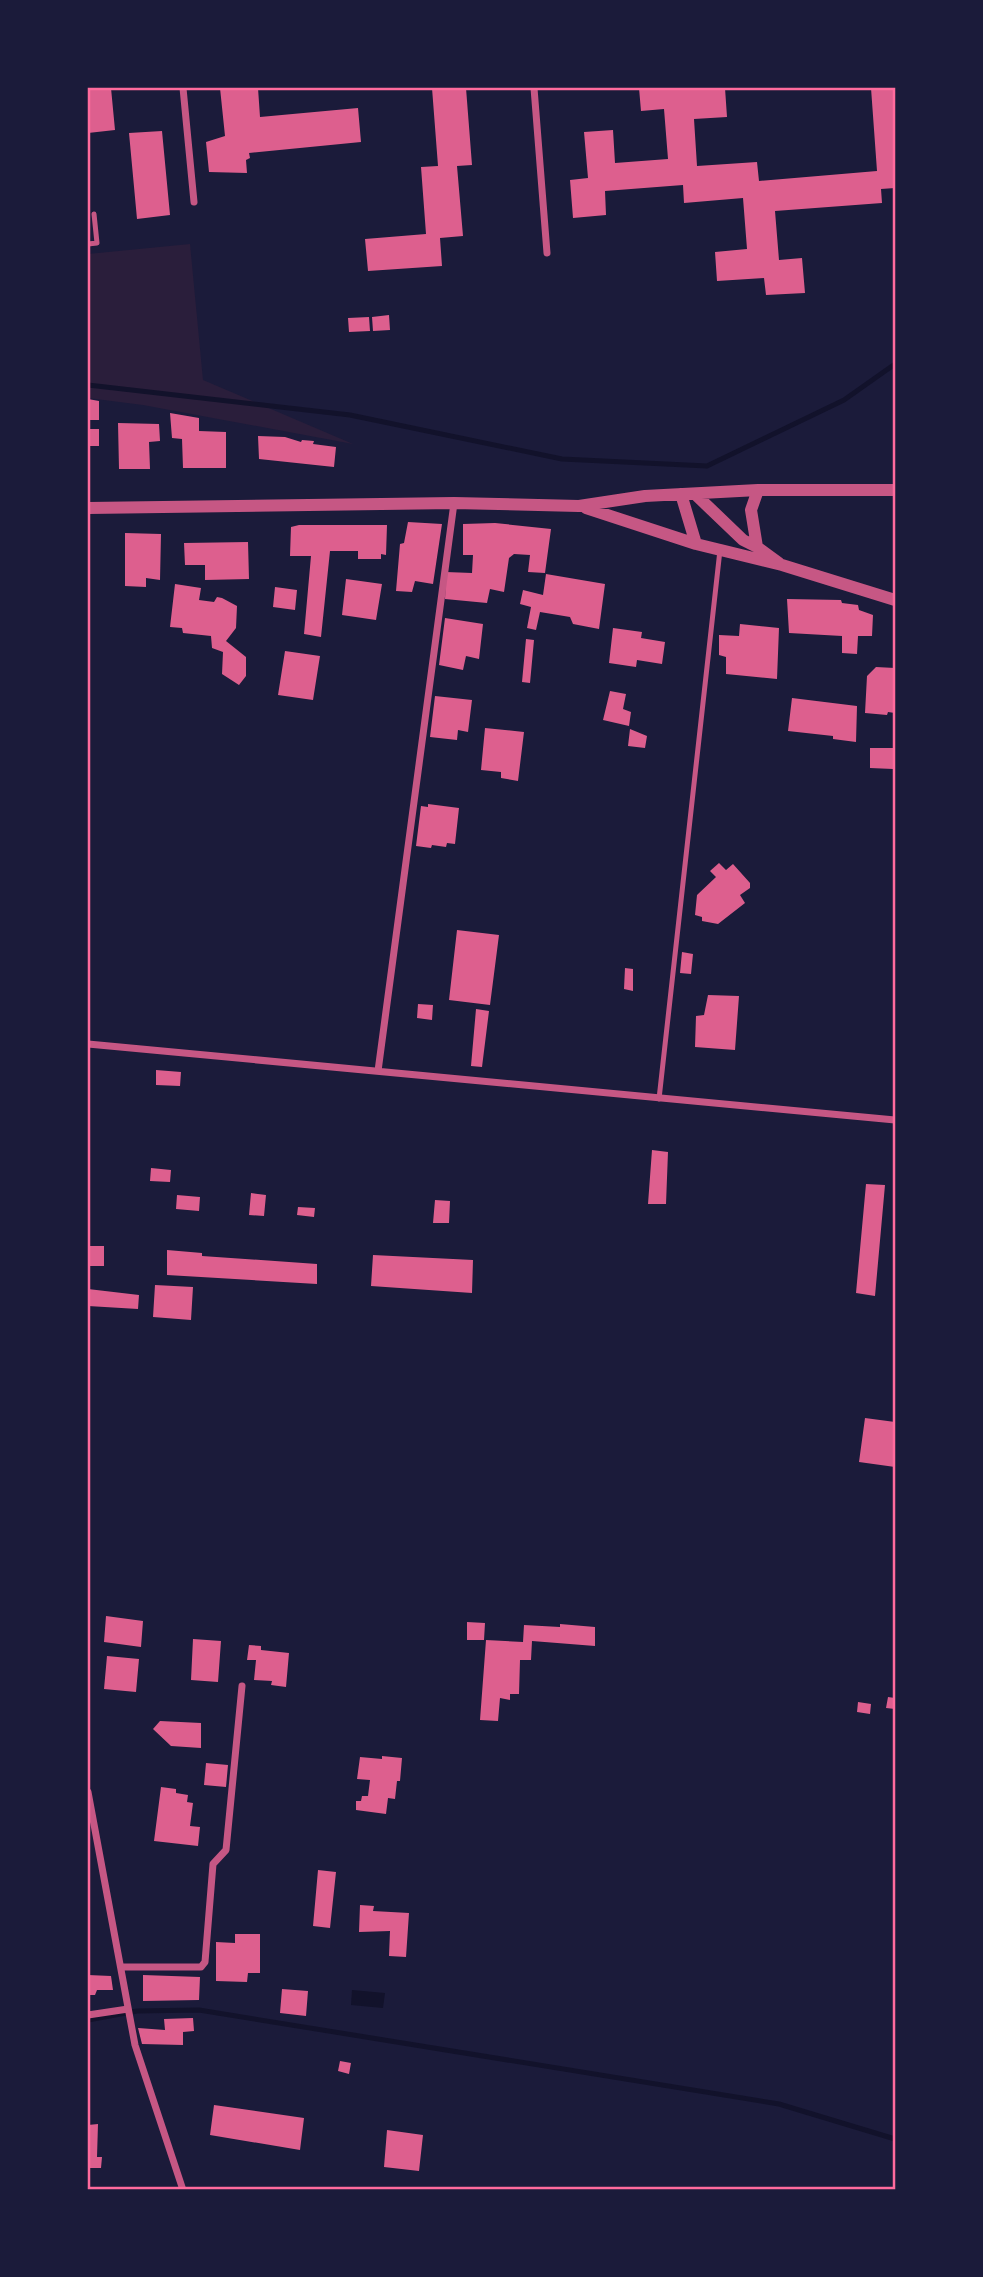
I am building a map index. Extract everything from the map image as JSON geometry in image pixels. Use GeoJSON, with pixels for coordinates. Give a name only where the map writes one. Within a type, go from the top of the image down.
{"type":"FeatureCollection","features":[{"type":"Feature","properties":{"kind":"street"},"geometry":{"type":"LineString","coordinates":[[183,88],[194,202]]}},
{"type":"Feature","properties":{"kind":"street"},"geometry":{"type":"LineString","coordinates":[[534,88],[547,253]]}},
{"type":"Feature","properties":{"kind":"street"},"geometry":{"type":"LineString","coordinates":[[757,547],[751,510],[758,490]]}},
{"type":"Feature","properties":{"kind":"street"},"geometry":{"type":"LineString","coordinates":[[88,508],[454,503],[579,506],[681,494],[758,490],[895,490]]}},
{"type":"Feature","properties":{"kind":"street"},"geometry":{"type":"LineString","coordinates":[[681,494],[696,544]]}},
{"type":"Feature","properties":{"kind":"street"},"geometry":{"type":"LineString","coordinates":[[695,494],[743,540],[782,565]]}},
{"type":"Feature","properties":{"kind":"street"},"geometry":{"type":"LineString","coordinates":[[378,1071],[454,503]]}},
{"type":"Feature","properties":{"kind":"street"},"geometry":{"type":"LineString","coordinates":[[579,506],[633,520],[696,544],[782,565],[895,600]]}},
{"type":"Feature","properties":{"kind":"street"},"geometry":{"type":"LineString","coordinates":[[88,1044],[895,1120]]}},
{"type":"Feature","properties":{"kind":"street"},"geometry":{"type":"LineString","coordinates":[[121,1967],[204,1965],[213,1864],[226,1850],[242,1686]]}},
{"type":"Feature","properties":{"kind":"street"},"geometry":{"type":"LineString","coordinates":[[88,1792],[135,2045],[183,2189]]}},
{"type":"Feature","properties":{"kind":"street"},"geometry":{"type":"LineString","coordinates":[[88,2015],[128,2009]]}},
{"type":"Feature","properties":{"kind":"lane"},"geometry":{"type":"LineString","coordinates":[[88,244],[96,243],[94,214]]}},
{"type":"Feature","properties":{"kind":"lane"},"geometry":{"type":"LineString","coordinates":[[659,1099],[720,550]]}},
{"type":"Feature","properties":{"kind":"shaded area"},"geometry":{"type":"Polygon","coordinates":[[[190,244],[203,380],[353,444],[143,405],[88,398],[88,254],[190,244]]]}},
{"type":"Feature","properties":{"kind":"shaded area"},"geometry":{"type":"Polygon","coordinates":[[[352,1990],[385,1993],[383,2008],[351,2005],[352,1990]]]}},
{"type":"Feature","properties":{"kind":"building"},"geometry":{"type":"Polygon","coordinates":[[[88,88],[111,88],[115,130],[88,133],[88,88]]]}},
{"type":"Feature","properties":{"kind":"building"},"geometry":{"type":"Polygon","coordinates":[[[220,88],[258,88],[260,117],[358,108],[361,142],[249,153],[250,158],[246,160],[247,173],[209,172],[206,142],[225,136],[220,88]]]}},
{"type":"Feature","properties":{"kind":"building"},"geometry":{"type":"Polygon","coordinates":[[[432,88],[466,88],[472,165],[457,166],[463,236],[440,238],[442,266],[368,271],[365,239],[426,234],[421,167],[438,166],[432,88]]]}},
{"type":"Feature","properties":{"kind":"building"},"geometry":{"type":"Polygon","coordinates":[[[639,88],[725,88],[727,117],[694,119],[697,166],[757,162],[759,181],[877,171],[871,88],[895,88],[895,188],[881,189],[882,203],[775,211],[779,260],[802,258],[805,293],[766,295],[764,278],[717,281],[715,252],[747,249],[743,198],[684,203],[683,185],[605,191],[606,215],[573,218],[570,180],[588,178],[584,132],[613,130],[615,163],[668,159],[664,109],[641,111],[639,88]]]}},
{"type":"Feature","properties":{"kind":"building"},"geometry":{"type":"Polygon","coordinates":[[[162,131],[170,215],[137,219],[129,133],[162,131]]]}},
{"type":"Feature","properties":{"kind":"building"},"geometry":{"type":"Polygon","coordinates":[[[389,315],[390,330],[373,331],[372,317],[389,315]]]}},
{"type":"Feature","properties":{"kind":"building"},"geometry":{"type":"Polygon","coordinates":[[[369,317],[370,331],[349,332],[348,318],[369,317]]]}},
{"type":"Feature","properties":{"kind":"building"},"geometry":{"type":"Polygon","coordinates":[[[88,399],[99,401],[99,420],[88,420],[88,399]]]}},
{"type":"Feature","properties":{"kind":"building"},"geometry":{"type":"Polygon","coordinates":[[[170,413],[199,418],[199,431],[226,432],[226,468],[183,468],[182,439],[172,438],[170,413]]]}},
{"type":"Feature","properties":{"kind":"building"},"geometry":{"type":"Polygon","coordinates":[[[118,423],[159,424],[160,441],[149,442],[150,469],[119,469],[118,423]]]}},
{"type":"Feature","properties":{"kind":"building"},"geometry":{"type":"Polygon","coordinates":[[[88,429],[99,429],[99,446],[88,446],[88,429]]]}},
{"type":"Feature","properties":{"kind":"building"},"geometry":{"type":"Polygon","coordinates":[[[258,436],[285,437],[301,442],[314,441],[313,444],[336,447],[334,467],[259,459],[258,436]]]}},
{"type":"Feature","properties":{"kind":"building"},"geometry":{"type":"Polygon","coordinates":[[[408,522],[442,524],[433,584],[415,581],[412,592],[396,591],[400,544],[404,543],[408,522]]]}},
{"type":"Feature","properties":{"kind":"building"},"geometry":{"type":"Polygon","coordinates":[[[495,523],[551,529],[545,573],[528,572],[530,555],[514,554],[509,558],[504,592],[490,589],[487,603],[445,599],[446,572],[472,573],[473,555],[463,555],[463,524],[495,523]]]}},
{"type":"Feature","properties":{"kind":"building"},"geometry":{"type":"Polygon","coordinates":[[[387,525],[386,555],[381,554],[381,559],[358,559],[358,551],[330,551],[321,637],[304,634],[311,556],[290,556],[291,527],[387,525]]]}},
{"type":"Feature","properties":{"kind":"building"},"geometry":{"type":"Polygon","coordinates":[[[125,533],[161,534],[160,580],[146,578],[146,587],[125,586],[125,533]]]}},
{"type":"Feature","properties":{"kind":"building"},"geometry":{"type":"Polygon","coordinates":[[[248,542],[249,579],[205,580],[205,565],[185,565],[184,543],[248,542]]]}},
{"type":"Feature","properties":{"kind":"building"},"geometry":{"type":"Polygon","coordinates":[[[546,574],[605,584],[599,629],[573,624],[570,617],[540,612],[536,630],[527,628],[531,607],[520,604],[523,590],[543,595],[546,574]]]}},
{"type":"Feature","properties":{"kind":"building"},"geometry":{"type":"Polygon","coordinates":[[[346,579],[382,584],[376,620],[342,615],[346,579]]]}},
{"type":"Feature","properties":{"kind":"building"},"geometry":{"type":"Polygon","coordinates":[[[175,584],[201,588],[199,600],[214,602],[217,597],[237,606],[236,628],[226,641],[246,657],[246,676],[239,685],[222,674],[223,652],[212,648],[211,636],[183,633],[182,628],[170,627],[175,584]]]}},
{"type":"Feature","properties":{"kind":"building"},"geometry":{"type":"Polygon","coordinates":[[[275,587],[297,590],[295,610],[273,607],[275,587]]]}},
{"type":"Feature","properties":{"kind":"building"},"geometry":{"type":"Polygon","coordinates":[[[787,599],[841,600],[842,603],[858,605],[859,610],[873,615],[872,636],[858,636],[857,654],[842,653],[842,636],[789,633],[787,599]]]}},
{"type":"Feature","properties":{"kind":"building"},"geometry":{"type":"Polygon","coordinates":[[[445,618],[483,624],[479,659],[466,656],[463,670],[439,665],[445,618]]]}},
{"type":"Feature","properties":{"kind":"building"},"geometry":{"type":"Polygon","coordinates":[[[740,624],[779,628],[777,679],[726,674],[726,657],[719,655],[719,635],[739,636],[740,624]]]}},
{"type":"Feature","properties":{"kind":"building"},"geometry":{"type":"Polygon","coordinates":[[[613,628],[642,632],[641,638],[665,642],[662,664],[637,660],[636,667],[609,663],[613,628]]]}},
{"type":"Feature","properties":{"kind":"building"},"geometry":{"type":"Polygon","coordinates":[[[526,639],[534,640],[530,683],[522,682],[526,639]]]}},
{"type":"Feature","properties":{"kind":"building"},"geometry":{"type":"Polygon","coordinates":[[[285,651],[320,656],[313,700],[278,695],[285,651]]]}},
{"type":"Feature","properties":{"kind":"building"},"geometry":{"type":"Polygon","coordinates":[[[876,667],[895,668],[895,713],[865,713],[867,676],[876,667]]]}},
{"type":"Feature","properties":{"kind":"building"},"geometry":{"type":"Polygon","coordinates":[[[610,691],[626,694],[623,709],[631,712],[629,726],[603,720],[610,691]]]}},
{"type":"Feature","properties":{"kind":"building"},"geometry":{"type":"Polygon","coordinates":[[[435,696],[472,700],[468,732],[458,730],[457,740],[430,737],[435,696]]]}},
{"type":"Feature","properties":{"kind":"building"},"geometry":{"type":"Polygon","coordinates":[[[792,698],[857,706],[856,742],[833,739],[833,736],[788,731],[792,698]]]}},
{"type":"Feature","properties":{"kind":"building"},"geometry":{"type":"Polygon","coordinates":[[[485,728],[524,732],[518,781],[501,778],[501,772],[481,770],[485,728]]]}},
{"type":"Feature","properties":{"kind":"building"},"geometry":{"type":"Polygon","coordinates":[[[630,729],[647,736],[645,748],[628,746],[630,729]]]}},
{"type":"Feature","properties":{"kind":"building"},"geometry":{"type":"Polygon","coordinates":[[[870,748],[895,748],[895,776],[893,769],[870,768],[870,748]]]}},
{"type":"Feature","properties":{"kind":"building"},"geometry":{"type":"Polygon","coordinates":[[[428,804],[459,808],[455,844],[447,843],[446,847],[432,845],[431,848],[416,846],[421,806],[428,807],[428,804]]]}},
{"type":"Feature","properties":{"kind":"building"},"geometry":{"type":"Polygon","coordinates":[[[719,863],[726,870],[733,864],[750,883],[750,888],[740,895],[745,903],[718,924],[702,921],[702,917],[695,915],[697,895],[716,877],[710,871],[719,863]]]}},
{"type":"Feature","properties":{"kind":"building"},"geometry":{"type":"Polygon","coordinates":[[[457,930],[499,935],[490,1005],[449,1000],[457,930]]]}},
{"type":"Feature","properties":{"kind":"building"},"geometry":{"type":"Polygon","coordinates":[[[682,952],[693,954],[691,974],[680,973],[682,952]]]}},
{"type":"Feature","properties":{"kind":"building"},"geometry":{"type":"Polygon","coordinates":[[[625,968],[633,969],[633,991],[624,989],[625,968]]]}},
{"type":"Feature","properties":{"kind":"building"},"geometry":{"type":"Polygon","coordinates":[[[708,995],[739,996],[735,1050],[695,1047],[696,1016],[704,1015],[708,995]]]}},
{"type":"Feature","properties":{"kind":"building"},"geometry":{"type":"Polygon","coordinates":[[[418,1004],[433,1005],[432,1020],[417,1018],[418,1004]]]}},
{"type":"Feature","properties":{"kind":"building"},"geometry":{"type":"Polygon","coordinates":[[[476,1009],[489,1011],[482,1067],[471,1066],[476,1009]]]}},
{"type":"Feature","properties":{"kind":"building"},"geometry":{"type":"Polygon","coordinates":[[[156,1070],[181,1072],[180,1086],[156,1085],[156,1070]]]}},
{"type":"Feature","properties":{"kind":"building"},"geometry":{"type":"Polygon","coordinates":[[[652,1150],[668,1152],[666,1204],[648,1204],[652,1150]]]}},
{"type":"Feature","properties":{"kind":"building"},"geometry":{"type":"Polygon","coordinates":[[[151,1168],[171,1170],[170,1182],[150,1181],[151,1168]]]}},
{"type":"Feature","properties":{"kind":"building"},"geometry":{"type":"Polygon","coordinates":[[[866,1184],[885,1185],[875,1296],[856,1293],[866,1184]]]}},
{"type":"Feature","properties":{"kind":"building"},"geometry":{"type":"Polygon","coordinates":[[[251,1193],[266,1195],[264,1216],[249,1215],[251,1193]]]}},
{"type":"Feature","properties":{"kind":"building"},"geometry":{"type":"Polygon","coordinates":[[[177,1195],[200,1197],[199,1211],[176,1209],[177,1195]]]}},
{"type":"Feature","properties":{"kind":"building"},"geometry":{"type":"Polygon","coordinates":[[[435,1200],[450,1201],[449,1223],[433,1223],[435,1200]]]}},
{"type":"Feature","properties":{"kind":"building"},"geometry":{"type":"Polygon","coordinates":[[[298,1207],[315,1208],[314,1217],[297,1215],[298,1207]]]}},
{"type":"Feature","properties":{"kind":"building"},"geometry":{"type":"Polygon","coordinates":[[[88,1246],[104,1246],[104,1266],[88,1266],[88,1246]]]}},
{"type":"Feature","properties":{"kind":"building"},"geometry":{"type":"Polygon","coordinates":[[[167,1250],[202,1253],[202,1256],[317,1264],[317,1284],[167,1275],[167,1250]]]}},
{"type":"Feature","properties":{"kind":"building"},"geometry":{"type":"Polygon","coordinates":[[[373,1255],[473,1260],[472,1293],[371,1286],[373,1255]]]}},
{"type":"Feature","properties":{"kind":"building"},"geometry":{"type":"Polygon","coordinates":[[[155,1285],[193,1287],[191,1320],[153,1317],[155,1285]]]}},
{"type":"Feature","properties":{"kind":"building"},"geometry":{"type":"Polygon","coordinates":[[[88,1289],[139,1295],[138,1309],[88,1306],[88,1289]]]}},
{"type":"Feature","properties":{"kind":"building"},"geometry":{"type":"Polygon","coordinates":[[[865,1418],[895,1422],[895,1467],[859,1462],[865,1418]]]}},
{"type":"Feature","properties":{"kind":"building"},"geometry":{"type":"Polygon","coordinates":[[[106,1616],[143,1621],[141,1647],[104,1642],[106,1616]]]}},
{"type":"Feature","properties":{"kind":"building"},"geometry":{"type":"Polygon","coordinates":[[[467,1622],[485,1623],[484,1640],[467,1640],[467,1622]]]}},
{"type":"Feature","properties":{"kind":"building"},"geometry":{"type":"Polygon","coordinates":[[[560,1624],[595,1627],[595,1646],[532,1641],[531,1660],[520,1660],[519,1694],[510,1694],[510,1700],[500,1698],[498,1721],[480,1720],[486,1640],[523,1642],[524,1625],[560,1627],[560,1624]]]}},
{"type":"Feature","properties":{"kind":"building"},"geometry":{"type":"Polygon","coordinates":[[[193,1639],[221,1641],[218,1682],[191,1680],[193,1639]]]}},
{"type":"Feature","properties":{"kind":"building"},"geometry":{"type":"Polygon","coordinates":[[[249,1645],[261,1646],[261,1650],[289,1653],[286,1687],[271,1685],[272,1681],[254,1680],[256,1660],[247,1660],[249,1645]]]}},
{"type":"Feature","properties":{"kind":"building"},"geometry":{"type":"Polygon","coordinates":[[[107,1656],[139,1659],[136,1692],[104,1689],[107,1656]]]}},
{"type":"Feature","properties":{"kind":"building"},"geometry":{"type":"Polygon","coordinates":[[[888,1697],[895,1698],[895,1709],[886,1708],[888,1697]]]}},
{"type":"Feature","properties":{"kind":"building"},"geometry":{"type":"Polygon","coordinates":[[[858,1702],[871,1704],[870,1714],[857,1712],[858,1702]]]}},
{"type":"Feature","properties":{"kind":"building"},"geometry":{"type":"Polygon","coordinates":[[[160,1721],[201,1723],[201,1748],[171,1746],[153,1729],[160,1721]]]}},
{"type":"Feature","properties":{"kind":"building"},"geometry":{"type":"Polygon","coordinates":[[[382,1756],[402,1758],[395,1799],[388,1798],[386,1814],[356,1810],[356,1801],[361,1801],[362,1796],[368,1796],[370,1780],[357,1779],[360,1757],[382,1759],[382,1756]]]}},
{"type":"Feature","properties":{"kind":"building"},"geometry":{"type":"Polygon","coordinates":[[[206,1763],[228,1765],[226,1787],[204,1785],[206,1763]]]}},
{"type":"Feature","properties":{"kind":"building"},"geometry":{"type":"Polygon","coordinates":[[[161,1787],[176,1789],[176,1793],[188,1795],[187,1802],[193,1803],[190,1826],[200,1827],[198,1846],[154,1841],[161,1787]]]}},
{"type":"Feature","properties":{"kind":"building"},"geometry":{"type":"Polygon","coordinates":[[[318,1870],[336,1872],[330,1928],[313,1926],[318,1870]]]}},
{"type":"Feature","properties":{"kind":"building"},"geometry":{"type":"Polygon","coordinates":[[[360,1905],[374,1906],[373,1911],[409,1913],[406,1957],[389,1956],[390,1931],[359,1932],[360,1905]]]}},
{"type":"Feature","properties":{"kind":"building"},"geometry":{"type":"Polygon","coordinates":[[[235,1934],[260,1934],[260,1973],[248,1973],[247,1982],[216,1981],[216,1942],[235,1943],[235,1934]]]}},
{"type":"Feature","properties":{"kind":"building"},"geometry":{"type":"Polygon","coordinates":[[[88,1975],[111,1976],[113,1990],[97,1990],[95,1995],[88,1995],[88,1975]]]}},
{"type":"Feature","properties":{"kind":"building"},"geometry":{"type":"Polygon","coordinates":[[[143,1975],[200,1977],[199,2000],[143,2001],[143,1975]]]}},
{"type":"Feature","properties":{"kind":"building"},"geometry":{"type":"Polygon","coordinates":[[[282,1989],[308,1991],[306,2016],[280,2013],[282,1989]]]}},
{"type":"Feature","properties":{"kind":"building"},"geometry":{"type":"Polygon","coordinates":[[[193,2018],[194,2031],[183,2032],[183,2045],[142,2044],[138,2028],[165,2030],[164,2019],[193,2018]]]}},
{"type":"Feature","properties":{"kind":"building"},"geometry":{"type":"Polygon","coordinates":[[[340,2061],[351,2063],[349,2074],[338,2071],[340,2061]]]}},
{"type":"Feature","properties":{"kind":"building"},"geometry":{"type":"Polygon","coordinates":[[[214,2105],[304,2118],[300,2150],[210,2135],[214,2105]]]}},
{"type":"Feature","properties":{"kind":"building"},"geometry":{"type":"Polygon","coordinates":[[[98,2124],[97,2157],[102,2157],[101,2168],[88,2168],[88,2125],[98,2124]]]}},
{"type":"Feature","properties":{"kind":"building"},"geometry":{"type":"Polygon","coordinates":[[[387,2130],[423,2135],[419,2171],[384,2167],[387,2130]]]}},
{"type":"Feature","properties":{"kind":"waterway"},"geometry":{"type":"LineString","coordinates":[[88,385],[350,415],[562,459],[707,466],[844,400],[895,364]]}},
{"type":"Feature","properties":{"kind":"waterway"},"geometry":{"type":"LineString","coordinates":[[88,2020],[137,2011],[199,2010],[779,2104],[895,2139]]}}]}
